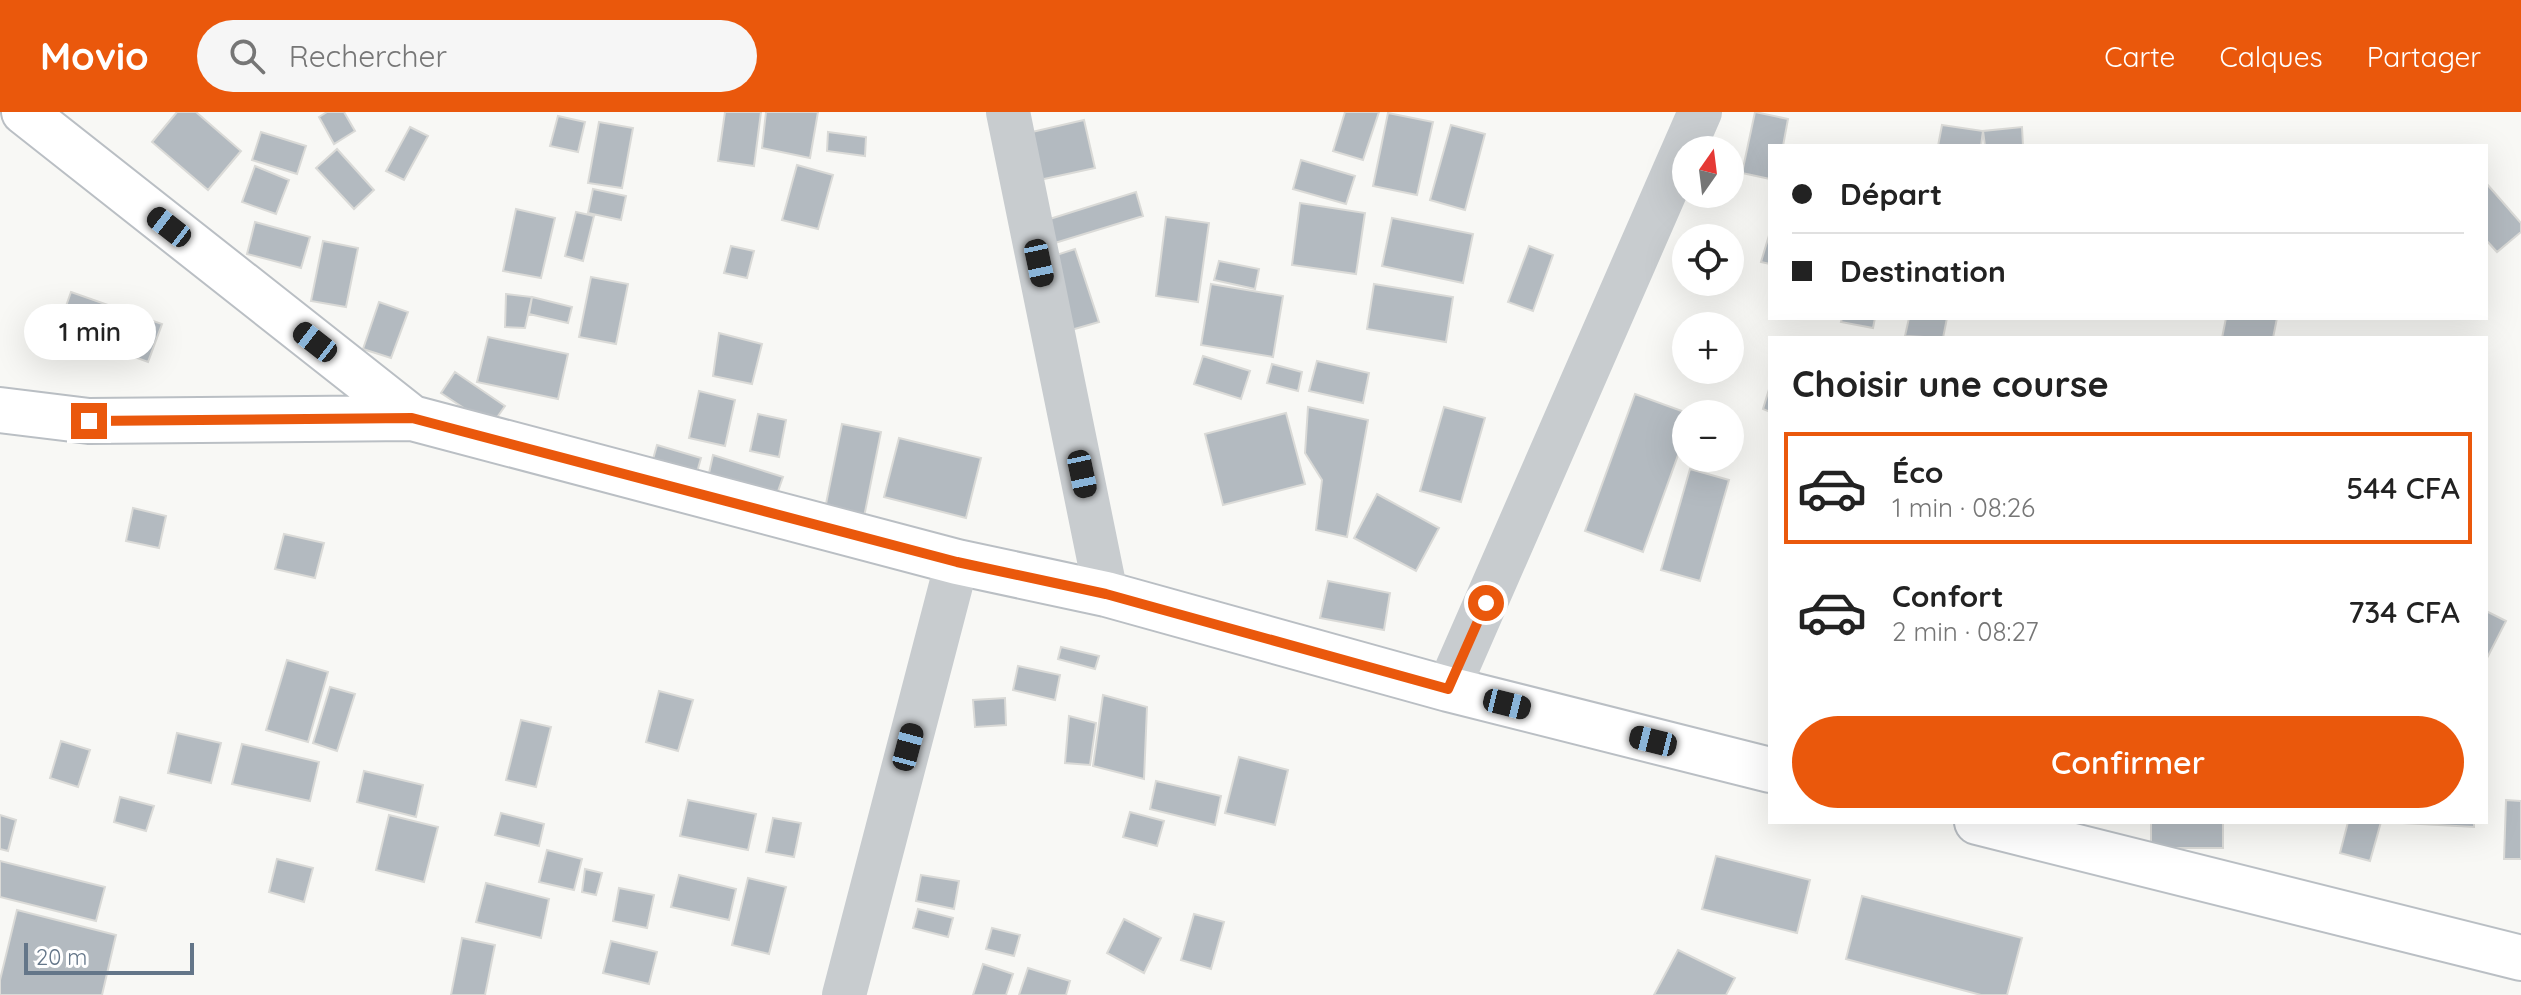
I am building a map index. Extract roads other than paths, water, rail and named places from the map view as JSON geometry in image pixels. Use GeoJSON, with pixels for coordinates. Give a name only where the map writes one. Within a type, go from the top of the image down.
{"type":"FeatureCollection","features":[{"type":"Feature","properties":{"kind":"main road"},"geometry":{"type":"LineString","coordinates":[[24,112],[412,418]]}},
{"type":"Feature","properties":{"kind":"main road"},"geometry":{"type":"LineString","coordinates":[[0,410],[89,421],[412,418],[957,562],[1106,594],[1448,689],[1768,769]]}},
{"type":"Feature","properties":{"kind":"main road"},"geometry":{"type":"LineString","coordinates":[[1985,824],[2521,958]]}},
{"type":"Feature","properties":{"kind":"street"},"geometry":{"type":"LineString","coordinates":[[1008,112],[1106,594]]}},
{"type":"Feature","properties":{"kind":"street"},"geometry":{"type":"LineString","coordinates":[[1448,689],[1700,112]]}},
{"type":"Feature","properties":{"kind":"street"},"geometry":{"type":"LineString","coordinates":[[844,995],[957,562]]}}]}
